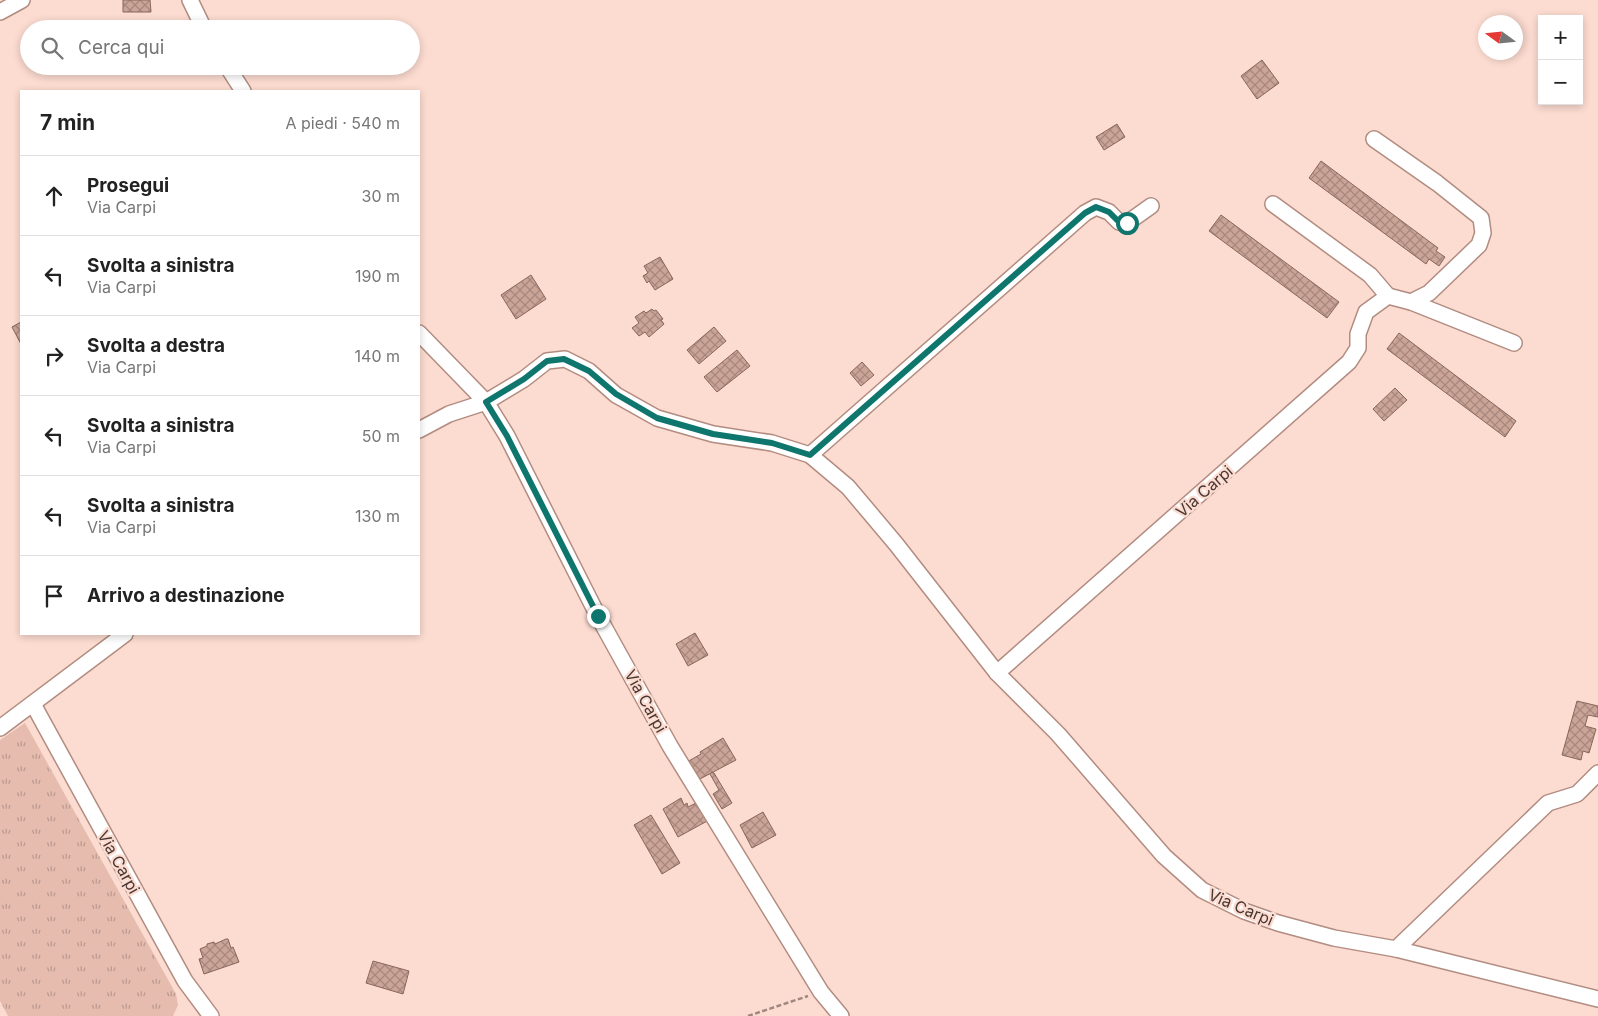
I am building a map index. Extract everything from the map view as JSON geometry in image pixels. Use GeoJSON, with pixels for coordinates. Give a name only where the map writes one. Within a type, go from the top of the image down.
{"type":"FeatureCollection","features":[{"type":"Feature","properties":{"kind":"street"},"geometry":{"type":"LineString","coordinates":[[0,12],[22,0]]}},
{"type":"Feature","properties":{"kind":"street"},"geometry":{"type":"LineString","coordinates":[[190,0],[200,20]]}},
{"type":"Feature","properties":{"kind":"street"},"geometry":{"type":"LineString","coordinates":[[233,75],[242,90]]}},
{"type":"Feature","properties":{"kind":"street"},"geometry":{"type":"LineString","coordinates":[[1374,140],[1437,183],[1481,218],[1483,233],[1479,245],[1429,293],[1411,302]]}},
{"type":"Feature","properties":{"kind":"street"},"geometry":{"type":"LineString","coordinates":[[1273,204],[1370,275],[1388,296],[1411,302],[1514,343]]}},
{"type":"Feature","properties":{"kind":"street"},"geometry":{"type":"LineString","coordinates":[[810,455],[1085,213],[1096,207],[1109,212],[1119,222],[1127,223],[1151,206]]}},
{"type":"Feature","properties":{"kind":"street","name":"Via Carpi"},"geometry":{"type":"LineString","coordinates":[[997,673],[1350,362],[1358,348],[1358,334],[1366,312],[1388,296]]}},
{"type":"Feature","properties":{"kind":"street"},"geometry":{"type":"LineString","coordinates":[[420,334],[486,402]]}},
{"type":"Feature","properties":{"kind":"street","name":"Via Carpi"},"geometry":{"type":"LineString","coordinates":[[420,429],[449,414],[486,402],[524,379],[547,361],[564,359],[589,371],[616,394],[657,418],[713,434],[772,443],[810,455],[848,487],[896,544],[997,673],[1058,734],[1164,856],[1202,890],[1244,911],[1278,923],[1334,938],[1396,949],[1598,999]]}},
{"type":"Feature","properties":{"kind":"street","name":"Via Carpi"},"geometry":{"type":"LineString","coordinates":[[486,402],[507,436],[598,616],[670,746],[821,992],[841,1016]]}},
{"type":"Feature","properties":{"kind":"street"},"geometry":{"type":"LineString","coordinates":[[0,728],[124,635]]}},
{"type":"Feature","properties":{"kind":"street","name":"Via Carpi"},"geometry":{"type":"LineString","coordinates":[[33,704],[185,980],[211,1016]]}},
{"type":"Feature","properties":{"kind":"street"},"geometry":{"type":"LineString","coordinates":[[1396,949],[1548,803],[1577,794],[1598,773]]}},
{"type":"Feature","properties":{"kind":"path"},"geometry":{"type":"LineString","coordinates":[[748,1016],[821,992]]}},
{"type":"Feature","properties":{"kind":"green space"},"geometry":{"type":"Polygon","coordinates":[[[25,723],[176,994],[178,1005],[173,1016],[8,1016],[0,1001],[0,740],[25,723]]]}},
{"type":"Feature","properties":{"kind":"building"},"geometry":{"type":"Polygon","coordinates":[[[123,0],[150,0],[151,12],[123,12],[123,0]]]}},
{"type":"Feature","properties":{"kind":"building"},"geometry":{"type":"Polygon","coordinates":[[[1262,60],[1279,83],[1257,99],[1241,76],[1262,60]]]}},
{"type":"Feature","properties":{"kind":"building"},"geometry":{"type":"Polygon","coordinates":[[[1117,124],[1125,137],[1104,150],[1096,137],[1117,124]]]}},
{"type":"Feature","properties":{"kind":"building"},"geometry":{"type":"Polygon","coordinates":[[[1321,161],[1438,248],[1436,251],[1445,257],[1439,266],[1429,259],[1426,264],[1309,178],[1321,161]]]}},
{"type":"Feature","properties":{"kind":"building"},"geometry":{"type":"Polygon","coordinates":[[[1221,215],[1339,302],[1327,318],[1209,231],[1221,215]]]}},
{"type":"Feature","properties":{"kind":"building"},"geometry":{"type":"Polygon","coordinates":[[[660,257],[673,279],[655,290],[649,281],[647,283],[643,276],[648,273],[644,266],[660,257]]]}},
{"type":"Feature","properties":{"kind":"building"},"geometry":{"type":"Polygon","coordinates":[[[531,275],[546,299],[516,319],[501,295],[531,275]]]}},
{"type":"Feature","properties":{"kind":"building"},"geometry":{"type":"Polygon","coordinates":[[[652,309],[656,310],[663,319],[661,320],[664,324],[649,337],[645,332],[639,336],[632,328],[639,323],[635,317],[644,311],[646,313],[652,309]]]}},
{"type":"Feature","properties":{"kind":"building"},"geometry":{"type":"Polygon","coordinates":[[[20,323],[20,342],[12,327],[20,323]]]}},
{"type":"Feature","properties":{"kind":"building"},"geometry":{"type":"Polygon","coordinates":[[[714,327],[726,341],[699,364],[687,350],[714,327]]]}},
{"type":"Feature","properties":{"kind":"building"},"geometry":{"type":"Polygon","coordinates":[[[1399,333],[1516,421],[1505,437],[1387,349],[1399,333]]]}},
{"type":"Feature","properties":{"kind":"building"},"geometry":{"type":"Polygon","coordinates":[[[737,350],[750,366],[717,392],[704,377],[737,350]]]}},
{"type":"Feature","properties":{"kind":"building"},"geometry":{"type":"Polygon","coordinates":[[[862,362],[874,375],[861,386],[850,373],[862,362]]]}},
{"type":"Feature","properties":{"kind":"building"},"geometry":{"type":"Polygon","coordinates":[[[1395,388],[1407,400],[1384,421],[1373,409],[1395,388]]]}},
{"type":"Feature","properties":{"kind":"building"},"geometry":{"type":"Polygon","coordinates":[[[695,633],[708,655],[688,666],[676,644],[695,633]]]}},
{"type":"Feature","properties":{"kind":"building"},"geometry":{"type":"Polygon","coordinates":[[[1577,701],[1598,706],[1598,717],[1588,715],[1585,726],[1596,729],[1589,753],[1583,751],[1581,760],[1562,755],[1577,701]]]}},
{"type":"Feature","properties":{"kind":"building"},"geometry":{"type":"Polygon","coordinates":[[[723,738],[736,760],[698,780],[687,762],[723,738]]]}},
{"type":"Feature","properties":{"kind":"building"},"geometry":{"type":"Polygon","coordinates":[[[712,772],[732,803],[722,809],[713,794],[719,790],[710,774],[712,772]]]}},
{"type":"Feature","properties":{"kind":"building"},"geometry":{"type":"Polygon","coordinates":[[[681,798],[684,805],[687,803],[688,807],[698,802],[709,820],[678,837],[663,809],[681,798]]]}},
{"type":"Feature","properties":{"kind":"building"},"geometry":{"type":"Polygon","coordinates":[[[763,812],[776,835],[752,848],[740,825],[763,812]]]}},
{"type":"Feature","properties":{"kind":"building"},"geometry":{"type":"Polygon","coordinates":[[[651,815],[680,863],[662,874],[634,825],[651,815]]]}},
{"type":"Feature","properties":{"kind":"building"},"geometry":{"type":"Polygon","coordinates":[[[228,939],[231,948],[233,947],[239,962],[204,974],[199,959],[203,958],[200,949],[207,946],[207,944],[214,942],[215,944],[228,939]]]}},
{"type":"Feature","properties":{"kind":"building"},"geometry":{"type":"Polygon","coordinates":[[[373,961],[409,971],[403,994],[366,983],[373,961]]]}},
{"type":"Feature","properties":{"kind":"route"},"geometry":{"type":"LineString","coordinates":[[598,616],[507,436],[486,402],[524,379],[547,361],[564,359],[589,371],[616,394],[657,418],[713,434],[772,443],[810,455],[1085,213],[1096,207],[1109,212],[1119,222],[1127,223]]}}]}
